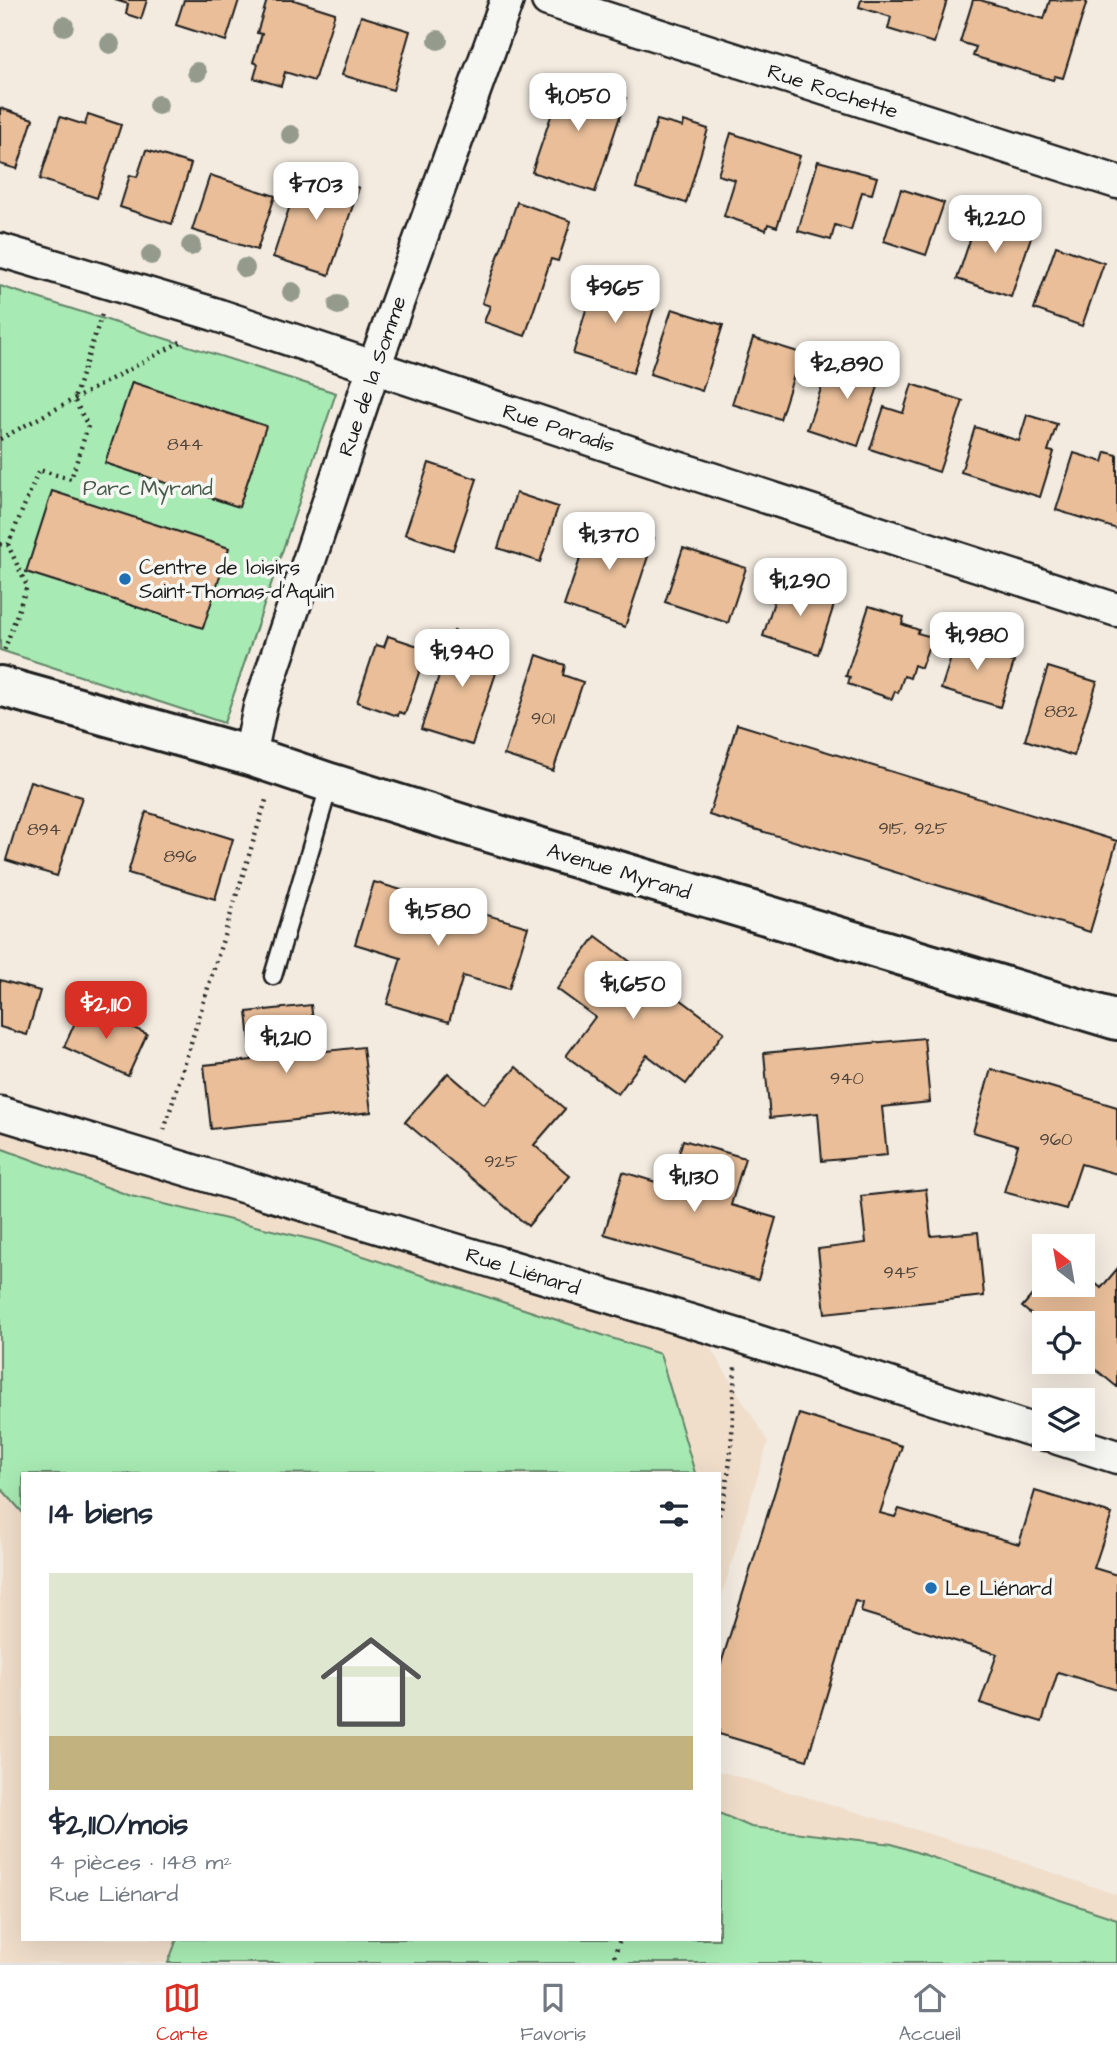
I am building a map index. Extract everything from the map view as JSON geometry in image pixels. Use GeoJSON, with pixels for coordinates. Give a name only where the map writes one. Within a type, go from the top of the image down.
{"type":"FeatureCollection","features":[{"type":"Feature","properties":{"kind":"street","name":"Rue de la Somme"},"geometry":{"type":"LineString","coordinates":[[250,756],[260,707],[374,367],[507,0]]}},
{"type":"Feature","properties":{"kind":"street","name":"Rue Rochette"},"geometry":{"type":"LineString","coordinates":[[548,0],[1117,183]]}},
{"type":"Feature","properties":{"kind":"street","name":"Rue Paradis"},"geometry":{"type":"LineString","coordinates":[[0,250],[214,314],[1117,610]]}},
{"type":"Feature","properties":{"kind":"street","name":"Avenue Myrand"},"geometry":{"type":"LineString","coordinates":[[0,686],[250,756],[330,783],[1117,1020]]}},
{"type":"Feature","properties":{"kind":"street","name":"Rue Liénard"},"geometry":{"type":"LineString","coordinates":[[0,1113],[737,1335],[1032,1430]]}},
{"type":"Feature","properties":{"kind":"street"},"geometry":{"type":"LineString","coordinates":[[1095,1450],[1117,1457]]}},
{"type":"Feature","properties":{"kind":"lane"},"geometry":{"type":"LineString","coordinates":[[273,976],[330,783]]}},
{"type":"Feature","properties":{"kind":"path"},"geometry":{"type":"LineString","coordinates":[[0,660],[27,586],[8,545],[39,470],[71,479],[88,426],[74,399],[112,284]]}},
{"type":"Feature","properties":{"kind":"path"},"geometry":{"type":"LineString","coordinates":[[0,439],[198,333],[214,314]]}},
{"type":"Feature","properties":{"kind":"path"},"geometry":{"type":"LineString","coordinates":[[0,544],[8,545]]}},
{"type":"Feature","properties":{"kind":"path"},"geometry":{"type":"LineString","coordinates":[[153,1160],[270,788],[250,756]]}},
{"type":"Feature","properties":{"kind":"path"},"geometry":{"type":"LineString","coordinates":[[721,1509],[730,1464],[737,1335]]}},
{"type":"Feature","properties":{"kind":"path"},"geometry":{"type":"LineString","coordinates":[[612,1963],[619,1941]]}},
{"type":"Feature","properties":{"kind":"shaded area"},"geometry":{"type":"Polygon","coordinates":[[[0,1113],[707,1342],[768,1442],[721,1598],[721,1472],[21,1472],[21,1941],[721,1941],[721,1772],[1010,1858],[1117,1895],[1117,1963],[0,1963],[0,1113]]]}},
{"type":"Feature","properties":{"kind":"green space","name":"Parc Myrand"},"geometry":{"type":"Polygon","coordinates":[[[0,286],[336,393],[224,723],[0,650],[0,286]]]}},
{"type":"Feature","properties":{"kind":"green space"},"geometry":{"type":"Polygon","coordinates":[[[0,1148],[131,1196],[318,1241],[660,1354],[695,1472],[21,1472],[21,1511],[0,1487],[0,1148]]]}},
{"type":"Feature","properties":{"kind":"green space"},"geometry":{"type":"Polygon","coordinates":[[[721,1814],[751,1827],[892,1844],[1117,1919],[1117,1963],[168,1963],[176,1941],[721,1941],[721,1814]]]}},
{"type":"Feature","properties":{"kind":"building"},"geometry":{"type":"Polygon","coordinates":[[[115,0],[147,0],[141,19],[126,14],[128,4],[115,0]]]}},
{"type":"Feature","properties":{"kind":"building"},"geometry":{"type":"Polygon","coordinates":[[[184,0],[239,0],[226,41],[176,25],[184,0]]]}},
{"type":"Feature","properties":{"kind":"building"},"geometry":{"type":"Polygon","coordinates":[[[267,0],[294,0],[335,13],[314,81],[285,72],[281,86],[254,78],[258,64],[253,62],[262,34],[257,33],[267,0]]]}},
{"type":"Feature","properties":{"kind":"building"},"geometry":{"type":"Polygon","coordinates":[[[861,0],[947,0],[934,43],[888,29],[891,17],[859,7],[861,0]]]}},
{"type":"Feature","properties":{"kind":"building"},"geometry":{"type":"Polygon","coordinates":[[[973,0],[1044,19],[1050,0],[1087,1],[1063,78],[1055,76],[1053,80],[973,56],[976,47],[960,42],[973,0]]]}},
{"type":"Feature","properties":{"kind":"building"},"geometry":{"type":"Polygon","coordinates":[[[361,16],[410,31],[393,90],[342,75],[361,16]]]}},
{"type":"Feature","properties":{"kind":"building"},"geometry":{"type":"Polygon","coordinates":[[[554,75],[626,98],[595,192],[532,172],[552,113],[543,110],[554,75]]]}},
{"type":"Feature","properties":{"kind":"building"},"geometry":{"type":"Polygon","coordinates":[[[0,108],[33,119],[17,169],[0,164],[0,108]]]}},
{"type":"Feature","properties":{"kind":"building"},"geometry":{"type":"Polygon","coordinates":[[[88,114],[121,125],[97,198],[40,179],[60,117],[85,125],[88,114]]]}},
{"type":"Feature","properties":{"kind":"building"},"geometry":{"type":"Polygon","coordinates":[[[657,120],[683,127],[684,121],[708,129],[686,203],[636,188],[657,120]]]}},
{"type":"Feature","properties":{"kind":"building"},"geometry":{"type":"Polygon","coordinates":[[[731,133],[800,156],[777,227],[768,224],[766,230],[724,216],[735,180],[718,175],[731,133]]]}},
{"type":"Feature","properties":{"kind":"building"},"geometry":{"type":"Polygon","coordinates":[[[146,150],[191,164],[172,224],[120,207],[130,175],[137,177],[146,150]]]}},
{"type":"Feature","properties":{"kind":"building"},"geometry":{"type":"Polygon","coordinates":[[[818,161],[877,177],[872,194],[862,192],[851,230],[835,225],[831,240],[798,231],[818,161]]]}},
{"type":"Feature","properties":{"kind":"building"},"geometry":{"type":"Polygon","coordinates":[[[302,169],[359,188],[329,275],[273,257],[302,169]]]}},
{"type":"Feature","properties":{"kind":"building"},"geometry":{"type":"Polygon","coordinates":[[[210,175],[275,196],[257,250],[192,230],[210,175]]]}},
{"type":"Feature","properties":{"kind":"building"},"geometry":{"type":"Polygon","coordinates":[[[901,189],[944,203],[926,255],[884,241],[901,189]]]}},
{"type":"Feature","properties":{"kind":"building"},"geometry":{"type":"Polygon","coordinates":[[[517,202],[571,221],[558,261],[551,259],[525,336],[484,322],[490,306],[482,303],[517,202]]]}},
{"type":"Feature","properties":{"kind":"building"},"geometry":{"type":"Polygon","coordinates":[[[979,213],[1033,231],[1011,297],[957,279],[979,213]]]}},
{"type":"Feature","properties":{"kind":"building"},"geometry":{"type":"Polygon","coordinates":[[[1056,246],[1104,263],[1082,326],[1034,309],[1056,246]]]}},
{"type":"Feature","properties":{"kind":"building"},"geometry":{"type":"Polygon","coordinates":[[[596,276],[658,296],[633,373],[573,354],[596,276]]]}},
{"type":"Feature","properties":{"kind":"building"},"geometry":{"type":"Polygon","coordinates":[[[672,309],[723,325],[702,391],[650,374],[672,309]]]}},
{"type":"Feature","properties":{"kind":"building"},"geometry":{"type":"Polygon","coordinates":[[[753,338],[801,353],[780,419],[732,404],[753,338]]]}},
{"type":"Feature","properties":{"kind":"building"},"geometry":{"type":"Polygon","coordinates":[[[864,356],[886,363],[858,446],[807,429],[830,363],[858,372],[864,356]]]}},
{"type":"Feature","properties":{"kind":"building"},"geometry":{"type":"Polygon","coordinates":[[[132,382],[266,426],[239,507],[105,463],[132,382]]]}},
{"type":"Feature","properties":{"kind":"building"},"geometry":{"type":"Polygon","coordinates":[[[912,384],[963,401],[939,472],[870,449],[884,407],[903,413],[912,384]]]}},
{"type":"Feature","properties":{"kind":"building"},"geometry":{"type":"Polygon","coordinates":[[[1027,415],[1057,424],[1048,451],[1054,452],[1040,497],[961,472],[975,427],[1019,441],[1027,415]]]}},
{"type":"Feature","properties":{"kind":"building"},"geometry":{"type":"Polygon","coordinates":[[[1106,452],[1117,455],[1117,529],[1056,510],[1074,453],[1103,462],[1106,452]]]}},
{"type":"Feature","properties":{"kind":"building"},"geometry":{"type":"Polygon","coordinates":[[[429,463],[477,479],[453,550],[405,534],[429,463]]]}},
{"type":"Feature","properties":{"kind":"building"},"geometry":{"type":"Polygon","coordinates":[[[52,491],[229,548],[203,628],[26,572],[52,491]]]}},
{"type":"Feature","properties":{"kind":"building"},"geometry":{"type":"Polygon","coordinates":[[[516,493],[558,507],[540,562],[498,548],[516,493]]]}},
{"type":"Feature","properties":{"kind":"building"},"geometry":{"type":"Polygon","coordinates":[[[594,518],[654,538],[625,627],[564,606],[594,518]]]}},
{"type":"Feature","properties":{"kind":"building"},"geometry":{"type":"Polygon","coordinates":[[[683,548],[746,568],[728,623],[665,602],[683,548]]]}},
{"type":"Feature","properties":{"kind":"building"},"geometry":{"type":"Polygon","coordinates":[[[779,586],[810,596],[813,588],[837,596],[818,654],[763,636],[779,586]]]}},
{"type":"Feature","properties":{"kind":"building"},"geometry":{"type":"Polygon","coordinates":[[[869,606],[904,617],[902,624],[919,630],[917,633],[932,637],[921,668],[914,665],[910,678],[904,676],[898,693],[895,691],[892,699],[848,684],[850,677],[846,676],[869,606]]]}},
{"type":"Feature","properties":{"kind":"building"},"geometry":{"type":"Polygon","coordinates":[[[454,631],[485,641],[482,649],[502,655],[472,745],[421,729],[454,631]]]}},
{"type":"Feature","properties":{"kind":"building"},"geometry":{"type":"Polygon","coordinates":[[[388,636],[427,649],[405,714],[399,712],[398,716],[357,702],[376,645],[384,647],[388,636]]]}},
{"type":"Feature","properties":{"kind":"building"},"geometry":{"type":"Polygon","coordinates":[[[958,636],[998,648],[996,657],[1014,662],[1000,707],[941,689],[958,636]]]}},
{"type":"Feature","properties":{"kind":"building"},"geometry":{"type":"Polygon","coordinates":[[[537,655],[565,665],[563,675],[583,682],[553,771],[504,755],[537,655]]]}},
{"type":"Feature","properties":{"kind":"building"},"geometry":{"type":"Polygon","coordinates":[[[1048,667],[1097,682],[1074,756],[1025,740],[1048,667]]]}},
{"type":"Feature","properties":{"kind":"building"},"geometry":{"type":"Polygon","coordinates":[[[737,724],[1117,841],[1090,932],[709,815],[737,724]]]}},
{"type":"Feature","properties":{"kind":"building"},"geometry":{"type":"Polygon","coordinates":[[[30,781],[82,797],[57,876],[6,860],[30,781]]]}},
{"type":"Feature","properties":{"kind":"building"},"geometry":{"type":"Polygon","coordinates":[[[146,812],[233,839],[215,899],[128,873],[146,812]]]}},
{"type":"Feature","properties":{"kind":"building"},"geometry":{"type":"Polygon","coordinates":[[[374,882],[528,927],[509,989],[463,976],[449,1022],[387,1004],[401,958],[355,944],[374,882]]]}},
{"type":"Feature","properties":{"kind":"building"},"geometry":{"type":"Polygon","coordinates":[[[596,936],[724,1032],[686,1084],[647,1055],[618,1094],[566,1056],[595,1017],[557,989],[596,936]]]}},
{"type":"Feature","properties":{"kind":"building"},"geometry":{"type":"Polygon","coordinates":[[[0,980],[40,991],[27,1035],[0,1027],[0,980]]]}},
{"type":"Feature","properties":{"kind":"building"},"geometry":{"type":"Polygon","coordinates":[[[83,1005],[147,1034],[128,1076],[64,1047],[83,1005]]]}},
{"type":"Feature","properties":{"kind":"building"},"geometry":{"type":"Polygon","coordinates":[[[311,1005],[317,1052],[363,1047],[371,1112],[211,1129],[204,1065],[252,1060],[247,1012],[311,1005]]]}},
{"type":"Feature","properties":{"kind":"building"},"geometry":{"type":"Polygon","coordinates":[[[924,1038],[930,1102],[882,1107],[887,1155],[822,1161],[818,1113],[770,1118],[764,1053],[924,1038]]]}},
{"type":"Feature","properties":{"kind":"building"},"geometry":{"type":"Polygon","coordinates":[[[516,1067],[565,1109],[534,1145],[570,1176],[528,1226],[405,1122],[448,1073],[484,1104],[516,1067]]]}},
{"type":"Feature","properties":{"kind":"building"},"geometry":{"type":"Polygon","coordinates":[[[991,1069],[1117,1107],[1117,1174],[1081,1164],[1066,1209],[1004,1192],[1018,1145],[973,1132],[991,1069]]]}},
{"type":"Feature","properties":{"kind":"building"},"geometry":{"type":"Polygon","coordinates":[[[683,1140],[745,1158],[731,1205],[776,1218],[758,1280],[604,1234],[623,1172],[669,1186],[683,1140]]]}},
{"type":"Feature","properties":{"kind":"building"},"geometry":{"type":"Polygon","coordinates":[[[926,1189],[931,1236],[978,1232],[984,1296],[825,1313],[818,1249],[866,1243],[861,1196],[926,1189]]]}},
{"type":"Feature","properties":{"kind":"building"},"geometry":{"type":"Polygon","coordinates":[[[1117,1269],[1117,1387],[1095,1369],[1095,1311],[1032,1311],[1032,1315],[1022,1307],[1032,1295],[1096,1297],[1096,1284],[1101,1288],[1117,1269]]]}},
{"type":"Feature","properties":{"kind":"building","name":"Le Liénard"},"geometry":{"type":"Polygon","coordinates":[[[799,1414],[902,1446],[880,1513],[895,1517],[899,1509],[1019,1544],[1035,1491],[1112,1514],[1094,1568],[1117,1575],[1117,1690],[1058,1672],[1042,1722],[980,1703],[997,1654],[861,1612],[863,1603],[855,1601],[807,1760],[721,1735],[721,1664],[799,1414]]]}},
{"type":"Feature","properties":{"kind":"place","name":"Centre de loisirs Saint-Thomas-d'Aquin"},"geometry":{"type":"Point","coordinates":[125,579]}},
{"type":"Feature","properties":{"kind":"place","name":"Le Liénard"},"geometry":{"type":"Point","coordinates":[931,1588]}}]}
